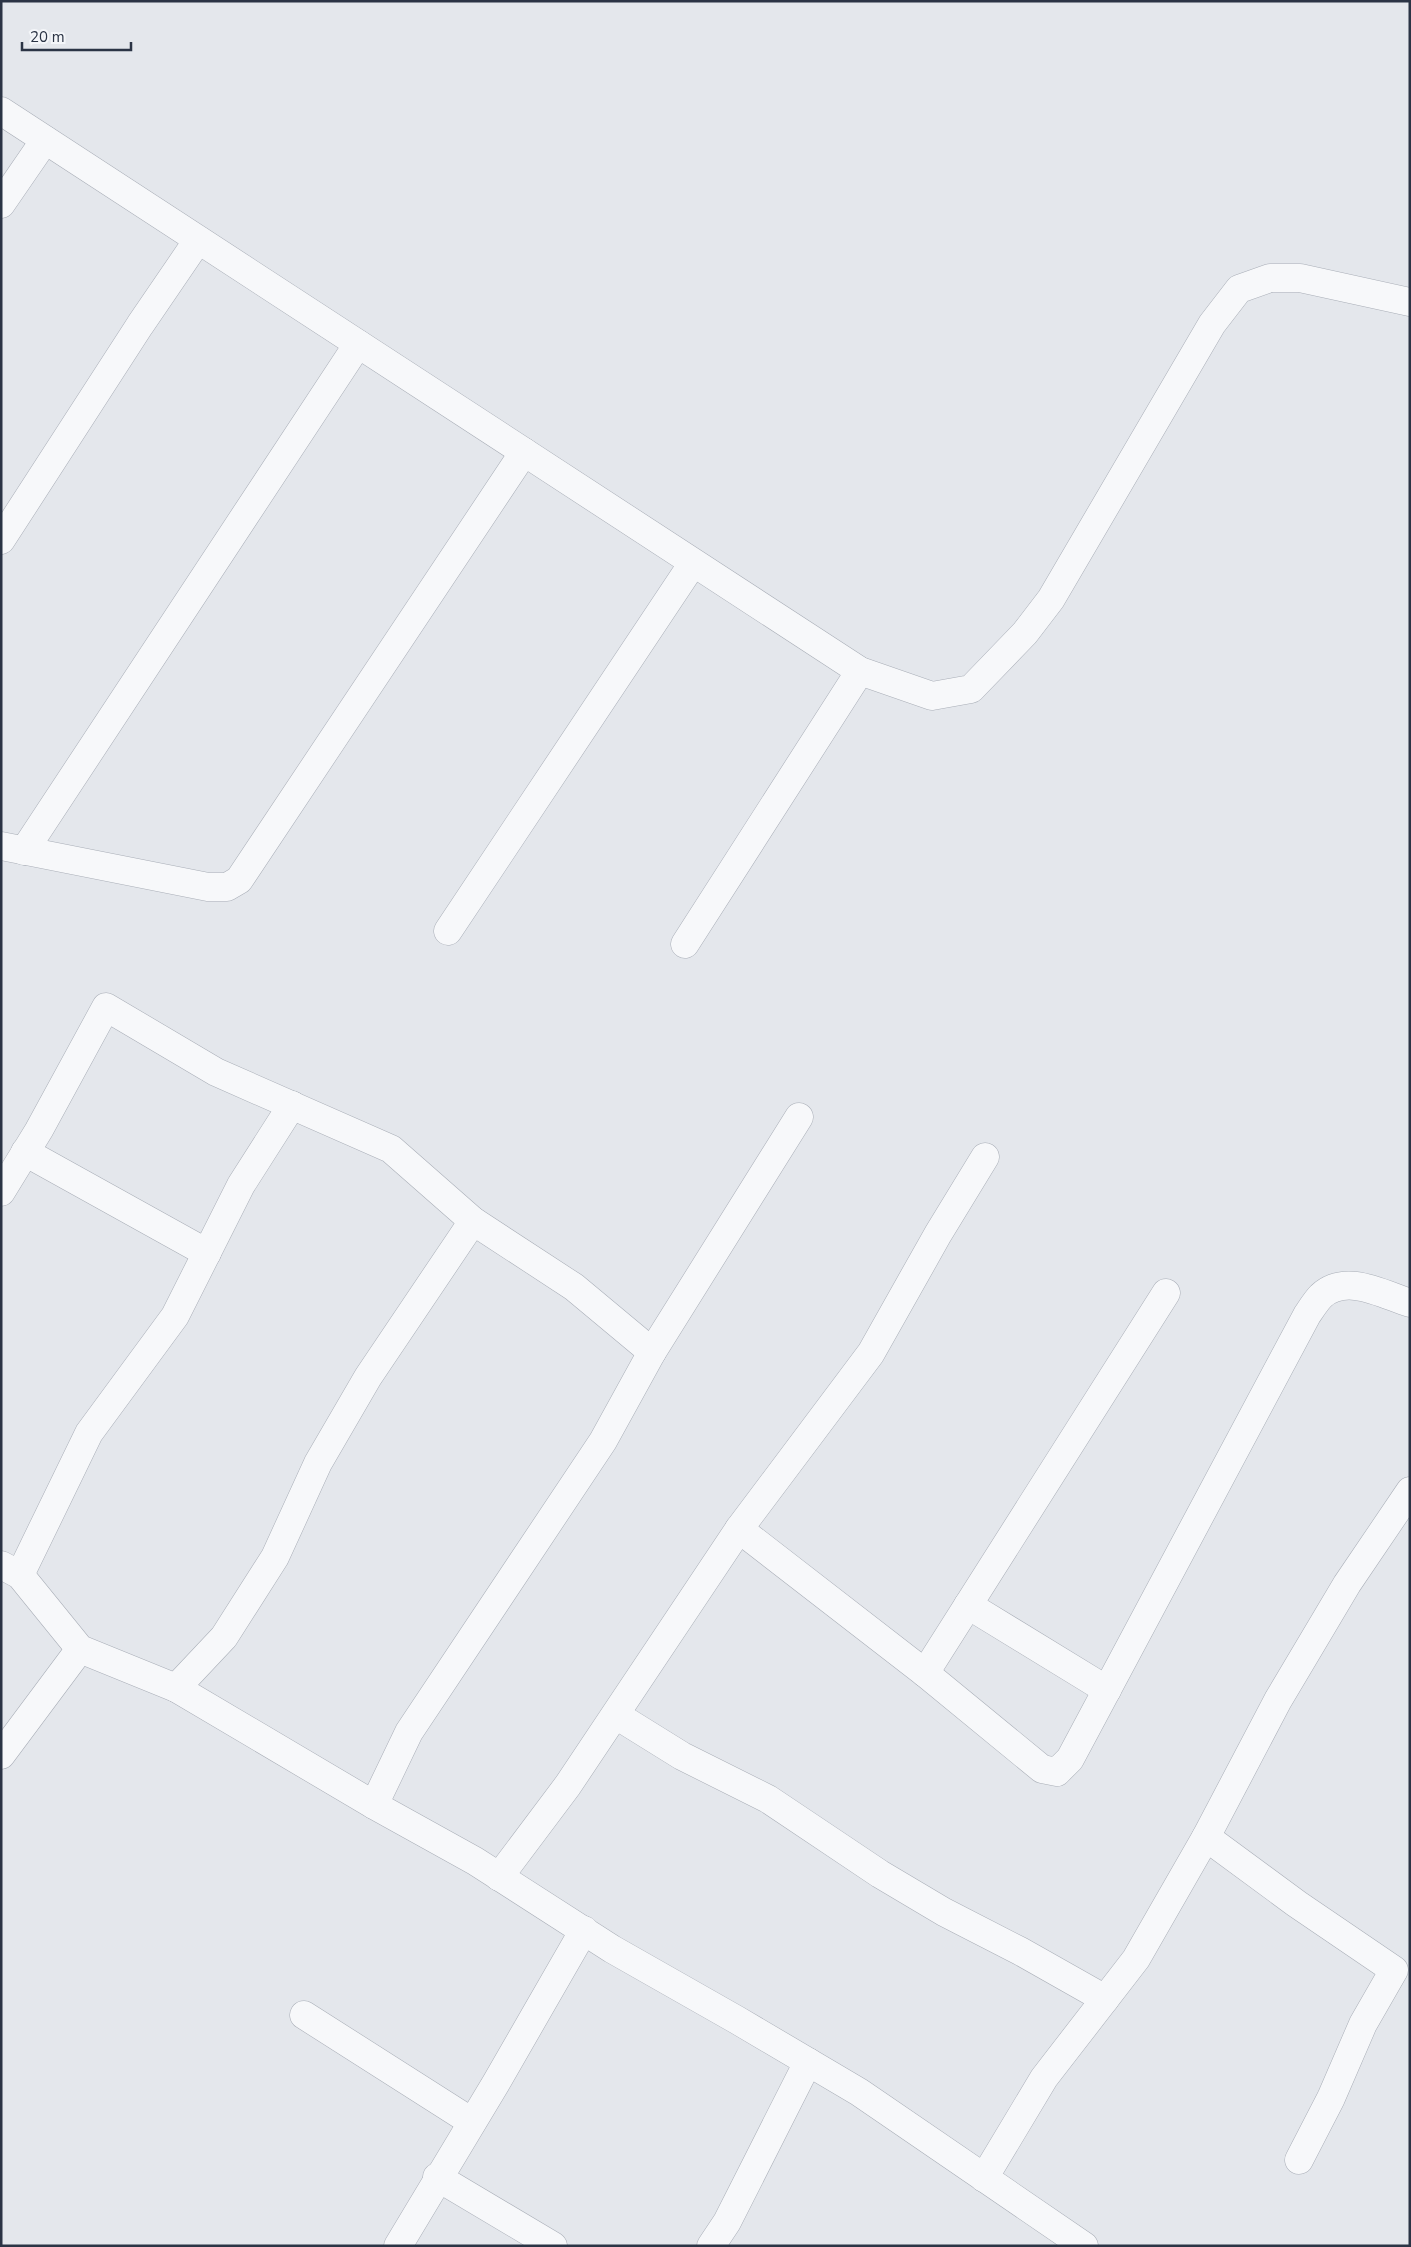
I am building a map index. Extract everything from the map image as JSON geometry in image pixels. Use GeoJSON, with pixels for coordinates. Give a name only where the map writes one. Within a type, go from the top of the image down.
{"type":"FeatureCollection","features":[{"type":"Feature","properties":{"kind":"street"},"geometry":{"type":"LineString","coordinates":[[1,111],[860,671],[932,696],[971,689],[1025,634],[1051,598],[1212,324],[1239,289],[1270,278],[1300,278],[1410,302]]}},
{"type":"Feature","properties":{"kind":"street"},"geometry":{"type":"LineString","coordinates":[[1,204],[45,140]]}},
{"type":"Feature","properties":{"kind":"street"},"geometry":{"type":"LineString","coordinates":[[1,540],[140,325],[198,240]]}},
{"type":"Feature","properties":{"kind":"street"},"geometry":{"type":"LineString","coordinates":[[358,344],[13,848],[208,887],[227,887],[238,880],[524,452]]}},
{"type":"Feature","properties":{"kind":"street"},"geometry":{"type":"LineString","coordinates":[[448,931],[693,563]]}},
{"type":"Feature","properties":{"kind":"street"},"geometry":{"type":"LineString","coordinates":[[685,944],[860,671]]}},
{"type":"Feature","properties":{"kind":"street"},"geometry":{"type":"LineString","coordinates":[[1,1192],[106,1007],[216,1072],[391,1149],[473,1221],[574,1287],[652,1352]]}},
{"type":"Feature","properties":{"kind":"street"},"geometry":{"type":"LineString","coordinates":[[292,1105],[241,1185],[175,1316],[89,1433],[11,1570],[80,1649],[176,1688],[499,1877],[612,1949],[860,2092],[1081,2245]]}},
{"type":"Feature","properties":{"kind":"street"},"geometry":{"type":"LineString","coordinates":[[374,1805],[409,1732],[490,1607],[603,1441],[652,1352],[799,1117]]}},
{"type":"Feature","properties":{"kind":"street"},"geometry":{"type":"LineString","coordinates":[[25,1152],[207,1253]]}},
{"type":"Feature","properties":{"kind":"street"},"geometry":{"type":"LineString","coordinates":[[499,1877],[568,1785],[739,1529],[871,1353],[938,1234],[985,1157]]}},
{"type":"Feature","properties":{"kind":"street"},"geometry":{"type":"LineString","coordinates":[[176,1688],[224,1637],[260,1581],[275,1557],[318,1462],[368,1377],[423,1298],[473,1221]]}},
{"type":"Feature","properties":{"kind":"street"},"geometry":{"type":"LineString","coordinates":[[739,1529],[924,1673],[1042,1770],[1057,1772],[1070,1759],[1302,1324],[1321,1296],[1339,1285],[1356,1286],[1410,1302]]}},
{"type":"Feature","properties":{"kind":"street"},"geometry":{"type":"LineString","coordinates":[[924,1673],[1166,1293]]}},
{"type":"Feature","properties":{"kind":"street"},"geometry":{"type":"LineString","coordinates":[[984,2178],[1044,2078],[1136,1959],[1206,1837],[1278,1700],[1347,1584],[1410,1491]]}},
{"type":"Feature","properties":{"kind":"street"},"geometry":{"type":"LineString","coordinates":[[968,1605],[1107,1690]]}},
{"type":"Feature","properties":{"kind":"street"},"geometry":{"type":"LineString","coordinates":[[1,1755],[80,1649]]}},
{"type":"Feature","properties":{"kind":"street"},"geometry":{"type":"LineString","coordinates":[[616,1714],[682,1756],[768,1799],[880,1874],[944,1912],[1020,1951],[1105,1999]]}},
{"type":"Feature","properties":{"kind":"street"},"geometry":{"type":"LineString","coordinates":[[1206,1837],[1297,1904],[1394,1970],[1363,2024],[1331,2098],[1299,2160]]}},
{"type":"Feature","properties":{"kind":"street"},"geometry":{"type":"LineString","coordinates":[[398,2246],[584,1930]]}},
{"type":"Feature","properties":{"kind":"street"},"geometry":{"type":"LineString","coordinates":[[304,2015],[472,2122]]}},
{"type":"Feature","properties":{"kind":"street"},"geometry":{"type":"LineString","coordinates":[[711,2246],[726,2222],[808,2062]]}},
{"type":"Feature","properties":{"kind":"street"},"geometry":{"type":"LineString","coordinates":[[437,2177],[553,2246]]}}]}
